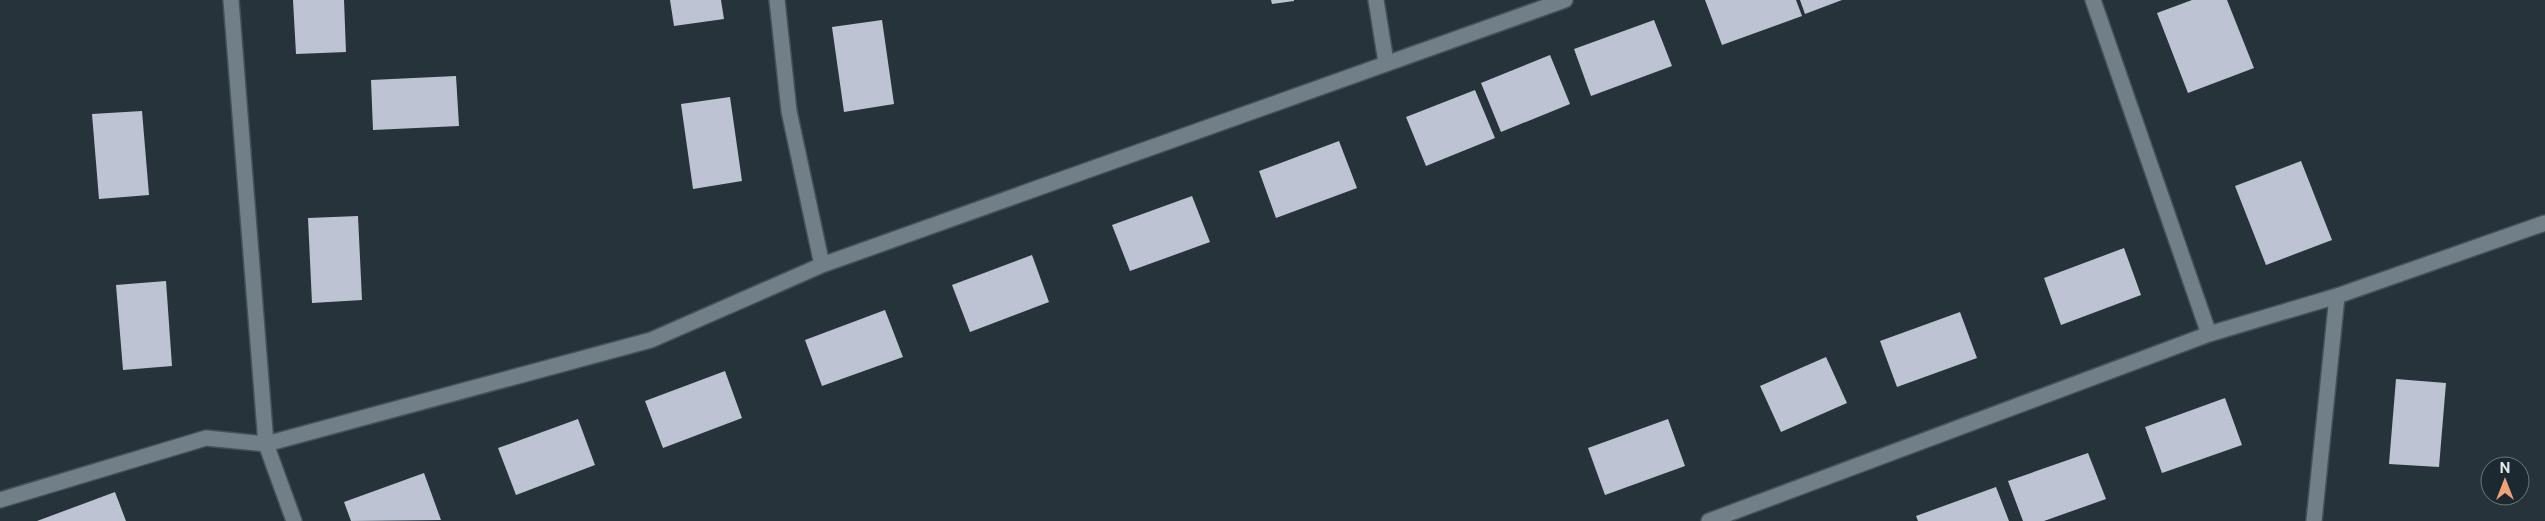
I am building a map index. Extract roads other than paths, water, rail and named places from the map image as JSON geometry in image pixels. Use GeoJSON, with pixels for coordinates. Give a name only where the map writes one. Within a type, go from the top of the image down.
{"type":"FeatureCollection","features":[{"type":"Feature","properties":{"kind":"street"},"geometry":{"type":"LineString","coordinates":[[231,0],[266,444],[294,521]]}},
{"type":"Feature","properties":{"kind":"street"},"geometry":{"type":"LineString","coordinates":[[777,0],[788,111],[822,266]]}},
{"type":"Feature","properties":{"kind":"street"},"geometry":{"type":"LineString","coordinates":[[1376,0],[1386,62]]}},
{"type":"Feature","properties":{"kind":"street"},"geometry":{"type":"LineString","coordinates":[[0,500],[206,438],[266,444],[651,340],[822,266],[1386,62],[1565,0]]}},
{"type":"Feature","properties":{"kind":"street"},"geometry":{"type":"LineString","coordinates":[[2093,0],[2209,334]]}},
{"type":"Feature","properties":{"kind":"street"},"geometry":{"type":"LineString","coordinates":[[1709,521],[2209,334],[2337,296],[2545,223]]}},
{"type":"Feature","properties":{"kind":"street"},"geometry":{"type":"LineString","coordinates":[[2314,521],[2337,296]]}}]}
